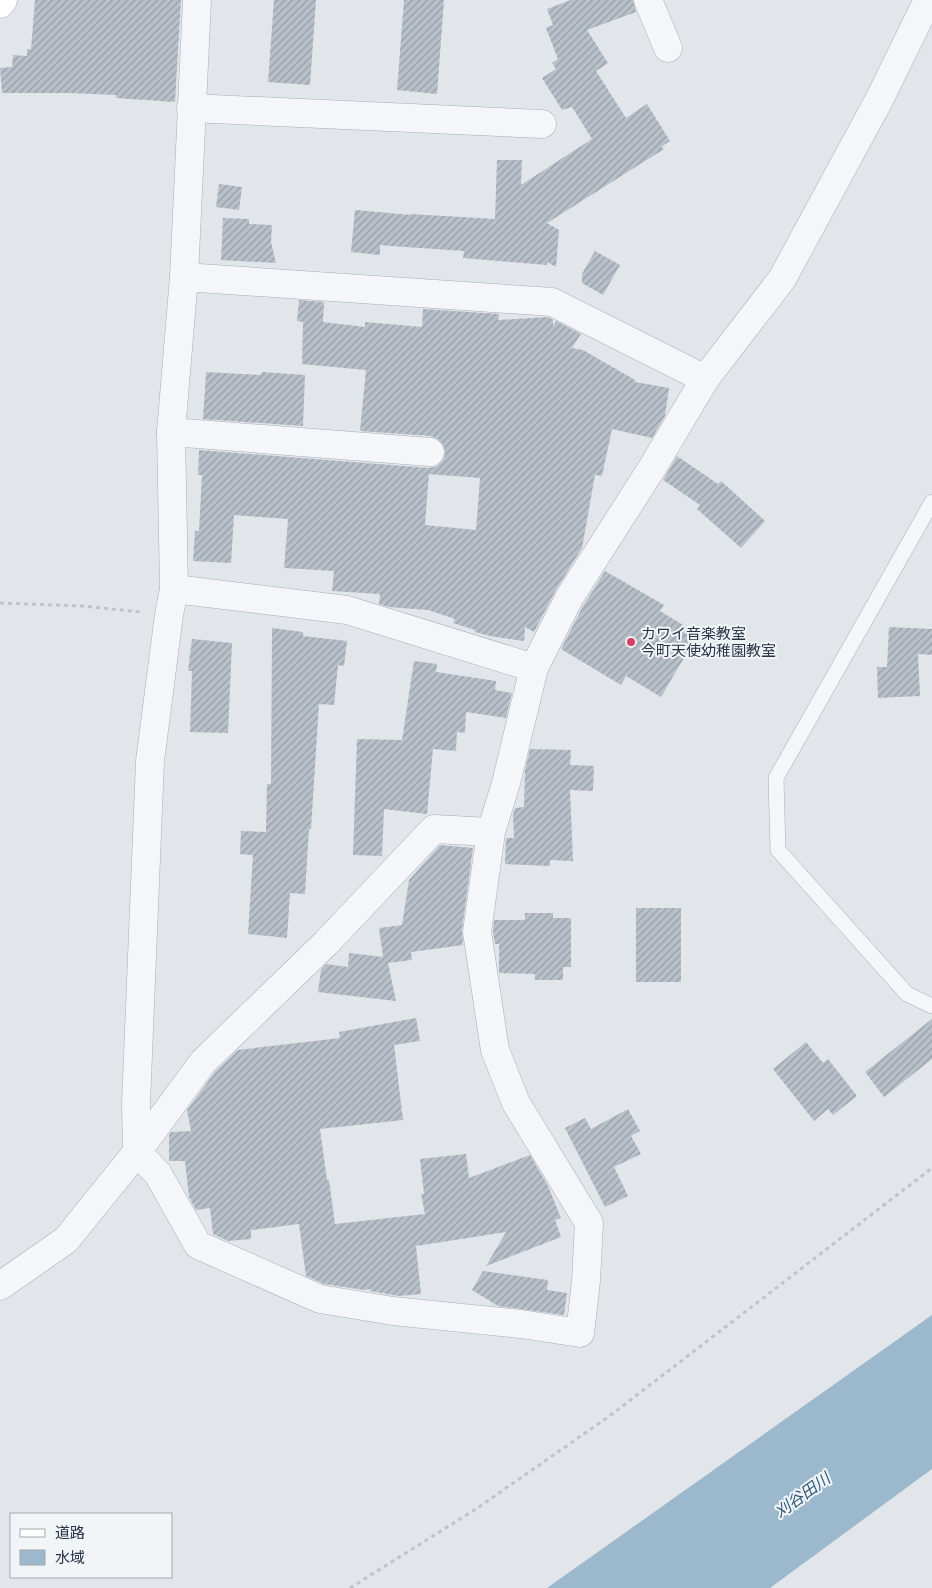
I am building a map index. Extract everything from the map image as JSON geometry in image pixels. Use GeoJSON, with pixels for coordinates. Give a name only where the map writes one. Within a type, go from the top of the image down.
{"type":"FeatureCollection","features":[{"type":"Feature","properties":{"kind":"main road"},"geometry":{"type":"LineString","coordinates":[[0,4],[3,0]]}},
{"type":"Feature","properties":{"kind":"street"},"geometry":{"type":"LineString","coordinates":[[197,0],[184,277],[171,432],[171,602],[150,761],[136,1104],[137,1152],[158,1174],[198,1245],[320,1298],[393,1311],[521,1324],[580,1333],[586,1281],[589,1223],[516,1103],[495,1050],[477,932],[491,832],[506,783],[534,668],[570,598],[652,468],[704,379],[782,279],[880,100],[928,0]]}},
{"type":"Feature","properties":{"kind":"street"},"geometry":{"type":"LineString","coordinates":[[648,0],[668,48]]}},
{"type":"Feature","properties":{"kind":"street"},"geometry":{"type":"LineString","coordinates":[[191,108],[542,124]]}},
{"type":"Feature","properties":{"kind":"street"},"geometry":{"type":"LineString","coordinates":[[184,277],[552,302],[704,379]]}},
{"type":"Feature","properties":{"kind":"street"},"geometry":{"type":"LineString","coordinates":[[171,432],[430,452]]}},
{"type":"Feature","properties":{"kind":"street"},"geometry":{"type":"LineString","coordinates":[[171,602],[348,610],[534,668]]}},
{"type":"Feature","properties":{"kind":"street"},"geometry":{"type":"LineString","coordinates":[[0,1286],[66,1240],[137,1152],[203,1062],[326,943],[434,829],[491,832]]}},
{"type":"Feature","properties":{"kind":"lane"},"geometry":{"type":"LineString","coordinates":[[932,502],[776,778],[778,850],[907,994],[932,1006]]}},
{"type":"Feature","properties":{"kind":"path"},"geometry":{"type":"LineString","coordinates":[[0,603],[82,606],[171,602]]}},
{"type":"Feature","properties":{"kind":"path"},"geometry":{"type":"LineString","coordinates":[[350,1588],[476,1509],[611,1415],[932,1168]]}},
{"type":"Feature","properties":{"kind":"water","name":"刈谷田川"},"geometry":{"type":"Polygon","coordinates":[[[932,1315],[932,1469],[770,1588],[547,1588],[932,1315]]]}},
{"type":"Feature","properties":{"kind":"building"},"geometry":{"type":"Polygon","coordinates":[[[35,0],[181,0],[175,102],[116,98],[116,95],[2,93],[0,68],[12,67],[13,55],[27,56],[27,49],[31,49],[35,0]]]}},
{"type":"Feature","properties":{"kind":"building"},"geometry":{"type":"Polygon","coordinates":[[[274,0],[316,0],[310,85],[268,82],[274,0]]]}},
{"type":"Feature","properties":{"kind":"building"},"geometry":{"type":"Polygon","coordinates":[[[404,0],[444,0],[437,94],[397,90],[404,0]]]}},
{"type":"Feature","properties":{"kind":"building"},"geometry":{"type":"Polygon","coordinates":[[[571,0],[633,0],[636,12],[587,30],[608,63],[596,71],[626,118],[647,104],[670,141],[661,147],[664,149],[547,223],[559,230],[556,267],[547,262],[547,265],[463,258],[464,251],[380,245],[380,255],[351,252],[355,210],[495,219],[497,160],[522,160],[521,185],[592,139],[572,107],[562,110],[542,78],[556,69],[552,63],[558,59],[546,28],[553,25],[547,9],[571,0]]]}},
{"type":"Feature","properties":{"kind":"building"},"geometry":{"type":"Polygon","coordinates":[[[219,184],[242,187],[239,210],[216,207],[219,184]]]}},
{"type":"Feature","properties":{"kind":"building"},"geometry":{"type":"Polygon","coordinates":[[[223,218],[249,219],[249,224],[272,225],[271,242],[276,263],[221,260],[223,218]]]}},
{"type":"Feature","properties":{"kind":"building"},"geometry":{"type":"Polygon","coordinates":[[[595,251],[620,265],[603,295],[582,283],[582,274],[595,251]]]}},
{"type":"Feature","properties":{"kind":"building"},"geometry":{"type":"Polygon","coordinates":[[[299,300],[324,302],[323,322],[365,327],[365,322],[422,327],[423,309],[499,314],[498,320],[548,317],[553,320],[553,327],[556,321],[581,334],[572,348],[583,350],[635,380],[635,382],[669,388],[665,416],[652,438],[612,429],[602,476],[595,475],[582,548],[556,590],[534,632],[525,627],[524,641],[475,632],[475,630],[453,623],[455,619],[428,610],[389,607],[379,604],[380,594],[332,591],[334,571],[284,568],[288,519],[234,515],[231,563],[193,561],[195,531],[199,531],[202,475],[198,475],[199,450],[429,468],[437,466],[443,460],[445,454],[444,446],[438,439],[431,436],[360,431],[366,370],[302,364],[303,322],[297,321],[299,300]],[[429,474],[425,525],[476,530],[480,478],[429,474]]]}},
{"type":"Feature","properties":{"kind":"building"},"geometry":{"type":"Polygon","coordinates":[[[206,372],[261,375],[262,372],[305,375],[303,426],[203,419],[206,372]]]}},
{"type":"Feature","properties":{"kind":"building"},"geometry":{"type":"Polygon","coordinates":[[[677,456],[718,484],[721,481],[765,521],[741,548],[697,509],[700,505],[663,480],[677,456]]]}},
{"type":"Feature","properties":{"kind":"building","name":"カワイ音楽教室 今町天使幼稚園教室"},"geometry":{"type":"Polygon","coordinates":[[[605,571],[664,605],[660,611],[698,634],[661,697],[626,676],[621,685],[561,649],[583,606],[605,571]]]}},
{"type":"Feature","properties":{"kind":"building"},"geometry":{"type":"Polygon","coordinates":[[[889,627],[932,629],[932,655],[918,654],[920,696],[878,698],[877,667],[887,667],[889,627]]]}},
{"type":"Feature","properties":{"kind":"building"},"geometry":{"type":"Polygon","coordinates":[[[272,628],[303,632],[303,636],[347,641],[344,666],[338,665],[334,705],[319,704],[305,894],[290,893],[287,938],[248,934],[253,855],[240,854],[241,831],[266,832],[267,784],[271,784],[272,628]]]}},
{"type":"Feature","properties":{"kind":"building"},"geometry":{"type":"Polygon","coordinates":[[[192,639],[232,643],[228,733],[190,732],[192,671],[188,671],[192,639]]]}},
{"type":"Feature","properties":{"kind":"building"},"geometry":{"type":"Polygon","coordinates":[[[414,661],[437,664],[436,672],[496,681],[495,690],[512,693],[506,718],[466,712],[465,733],[457,732],[456,751],[433,749],[427,814],[384,809],[382,856],[353,855],[357,739],[402,740],[414,661]]]}},
{"type":"Feature","properties":{"kind":"building"},"geometry":{"type":"Polygon","coordinates":[[[530,749],[571,750],[570,765],[594,766],[593,791],[570,790],[573,861],[550,860],[550,866],[505,864],[506,838],[514,838],[513,815],[515,808],[524,807],[525,770],[530,749]]]}},
{"type":"Feature","properties":{"kind":"building"},"geometry":{"type":"Polygon","coordinates":[[[440,845],[473,848],[462,930],[463,945],[411,952],[412,960],[388,963],[396,1001],[318,992],[321,970],[326,964],[348,967],[349,953],[383,957],[379,928],[402,925],[409,880],[440,845]]]}},
{"type":"Feature","properties":{"kind":"building"},"geometry":{"type":"Polygon","coordinates":[[[636,908],[681,908],[681,982],[636,982],[636,908]]]}},
{"type":"Feature","properties":{"kind":"building"},"geometry":{"type":"Polygon","coordinates":[[[525,913],[553,913],[553,918],[571,918],[571,967],[563,967],[563,980],[535,980],[535,974],[499,973],[499,944],[495,944],[494,920],[525,920],[525,913]]]}},
{"type":"Feature","properties":{"kind":"building"},"geometry":{"type":"Polygon","coordinates":[[[416,1018],[420,1041],[394,1045],[403,1120],[320,1129],[335,1224],[425,1214],[421,1194],[424,1194],[420,1159],[466,1154],[469,1178],[530,1155],[548,1186],[561,1218],[555,1220],[561,1237],[486,1266],[506,1232],[416,1246],[421,1294],[399,1296],[370,1291],[370,1289],[364,1290],[324,1284],[306,1276],[299,1224],[251,1230],[251,1239],[228,1241],[213,1234],[210,1208],[196,1210],[189,1197],[185,1161],[169,1161],[169,1135],[171,1132],[191,1131],[187,1110],[215,1072],[238,1050],[340,1038],[339,1032],[416,1018]]]}},
{"type":"Feature","properties":{"kind":"building"},"geometry":{"type":"Polygon","coordinates":[[[932,1019],[932,1059],[884,1097],[865,1072],[932,1019]]]}},
{"type":"Feature","properties":{"kind":"building"},"geometry":{"type":"Polygon","coordinates":[[[806,1042],[823,1063],[828,1059],[857,1096],[833,1115],[828,1109],[814,1121],[773,1069],[806,1042]]]}},
{"type":"Feature","properties":{"kind":"building"},"geometry":{"type":"Polygon","coordinates":[[[628,1109],[640,1131],[631,1136],[641,1154],[614,1167],[628,1196],[605,1207],[565,1128],[585,1118],[591,1129],[628,1109]]]}},
{"type":"Feature","properties":{"kind":"building"},"geometry":{"type":"Polygon","coordinates":[[[483,1271],[548,1280],[547,1290],[567,1293],[564,1315],[498,1306],[472,1290],[483,1271]]]}},
{"type":"Feature","properties":{"kind":"place","name":"カワイ音楽教室 今町天使幼稚園教室"},"geometry":{"type":"Point","coordinates":[631,642]}}]}
